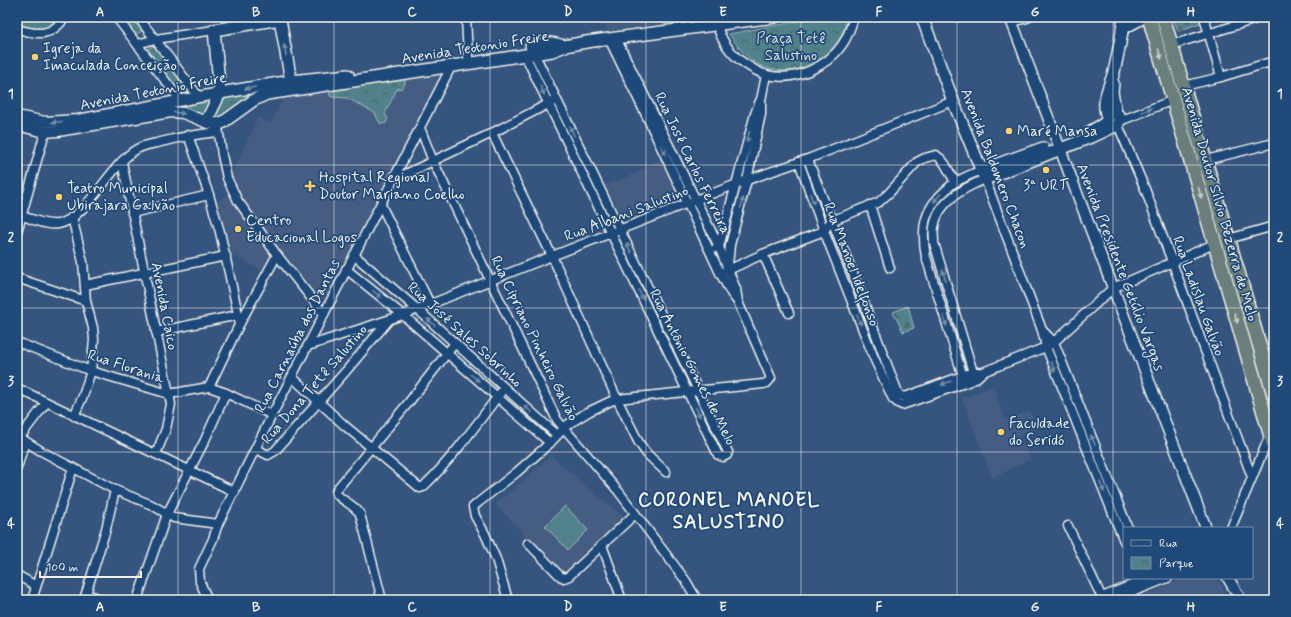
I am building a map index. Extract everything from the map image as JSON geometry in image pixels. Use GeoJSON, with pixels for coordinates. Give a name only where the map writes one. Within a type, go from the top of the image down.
{"type":"FeatureCollection","features":[{"type":"Feature","properties":{"kind":"highway","name":"Avenida Doutor Sílvio Bezerra de Melo"},"geometry":{"type":"LineString","coordinates":[[1149,17],[1272,441]]}},
{"type":"Feature","properties":{"kind":"highway","name":"Avenida Doutor Sílvio Bezerra de Melo"},"geometry":{"type":"LineString","coordinates":[[1163,17],[1274,396]]}},
{"type":"Feature","properties":{"kind":"main road"},"geometry":{"type":"LineString","coordinates":[[565,46],[716,21],[775,17]]}},
{"type":"Feature","properties":{"kind":"main road","name":"Avenida Baldomero Chacon"},"geometry":{"type":"LineString","coordinates":[[922,17],[983,175]]}},
{"type":"Feature","properties":{"kind":"main road"},"geometry":{"type":"LineString","coordinates":[[983,175],[1114,121],[1112,92],[1124,17]]}},
{"type":"Feature","properties":{"kind":"main road"},"geometry":{"type":"LineString","coordinates":[[1122,29],[1144,17]]}},
{"type":"Feature","properties":{"kind":"main road"},"geometry":{"type":"LineString","coordinates":[[206,122],[220,93],[214,30],[239,21],[285,18],[292,86]]}},
{"type":"Feature","properties":{"kind":"main road","name":"Avenida Teotonio Freire"},"geometry":{"type":"LineString","coordinates":[[206,122],[218,128],[254,100],[292,86],[551,43],[565,46]]}},
{"type":"Feature","properties":{"kind":"main road","name":"Avenida Teotonio Freire"},"geometry":{"type":"LineString","coordinates":[[220,93],[451,67],[552,51],[565,46]]}},
{"type":"Feature","properties":{"kind":"street"},"geometry":{"type":"LineString","coordinates":[[17,29],[32,34],[53,31],[65,17]]}},
{"type":"Feature","properties":{"kind":"street"},"geometry":{"type":"LineString","coordinates":[[116,17],[181,101]]}},
{"type":"Feature","properties":{"kind":"street"},"geometry":{"type":"LineString","coordinates":[[138,17],[199,97]]}},
{"type":"Feature","properties":{"kind":"street"},"geometry":{"type":"LineString","coordinates":[[466,17],[468,57]]}},
{"type":"Feature","properties":{"kind":"street"},"geometry":{"type":"LineString","coordinates":[[716,21],[731,53],[745,64],[766,75],[777,77],[791,76],[817,68],[830,58],[843,45],[851,29],[854,17]]}},
{"type":"Feature","properties":{"kind":"street"},"geometry":{"type":"LineString","coordinates":[[1011,19],[1027,17]]}},
{"type":"Feature","properties":{"kind":"street"},"geometry":{"type":"LineString","coordinates":[[1204,17],[1221,77]]}},
{"type":"Feature","properties":{"kind":"street"},"geometry":{"type":"LineString","coordinates":[[1171,45],[1263,17]]}},
{"type":"Feature","properties":{"kind":"street","name":"Avenida Presidente Getúlio Vargas"},"geometry":{"type":"LineString","coordinates":[[1011,19],[1206,527]]}},
{"type":"Feature","properties":{"kind":"street"},"geometry":{"type":"LineString","coordinates":[[137,44],[156,39],[214,30]]}},
{"type":"Feature","properties":{"kind":"street","name":"Rua José Carlos Ferreira"},"geometry":{"type":"LineString","coordinates":[[613,39],[692,203],[720,273],[731,293],[738,302],[771,375],[771,378],[767,383],[697,390]]}},
{"type":"Feature","properties":{"kind":"street","name":"Rua Antônio Gomes de Melo"},"geometry":{"type":"LineString","coordinates":[[530,54],[557,100],[728,452],[727,455],[723,457],[718,455],[548,104],[530,54]]}},
{"type":"Feature","properties":{"kind":"street"},"geometry":{"type":"LineString","coordinates":[[1184,86],[1221,77],[1274,61]]}},
{"type":"Feature","properties":{"kind":"street","name":"Rua Carnaúba dos Dantas"},"geometry":{"type":"LineString","coordinates":[[208,600],[200,582],[199,569],[213,539],[218,524],[346,269],[381,205],[451,67]]}},
{"type":"Feature","properties":{"kind":"street"},"geometry":{"type":"LineString","coordinates":[[710,251],[719,247],[755,114],[761,100],[766,75]]}},
{"type":"Feature","properties":{"kind":"street","name":"Avenida Teotonio Freire"},"geometry":{"type":"LineString","coordinates":[[17,125],[45,132],[220,93]]}},
{"type":"Feature","properties":{"kind":"street"},"geometry":{"type":"LineString","coordinates":[[393,180],[557,100]]}},
{"type":"Feature","properties":{"kind":"street"},"geometry":{"type":"LineString","coordinates":[[728,269],[730,245],[747,180],[762,110],[761,100]]}},
{"type":"Feature","properties":{"kind":"street"},"geometry":{"type":"LineString","coordinates":[[1114,121],[1173,100]]}},
{"type":"Feature","properties":{"kind":"street","name":"Rua Albani Salustino"},"geometry":{"type":"LineString","coordinates":[[308,346],[418,310],[552,256],[692,203],[747,180],[808,159],[954,101]]}},
{"type":"Feature","properties":{"kind":"street","name":"Avenida Teotonio Freire"},"geometry":{"type":"LineString","coordinates":[[17,116],[45,122],[55,122],[177,112],[206,122]]}},
{"type":"Feature","properties":{"kind":"street","name":"Rua Ladislau Galvão"},"geometry":{"type":"LineString","coordinates":[[1114,121],[1145,189],[1252,477]]}},
{"type":"Feature","properties":{"kind":"street"},"geometry":{"type":"LineString","coordinates":[[192,135],[206,122]]}},
{"type":"Feature","properties":{"kind":"street"},"geometry":{"type":"LineString","coordinates":[[22,216],[45,223],[57,224],[66,221],[92,198],[113,171],[130,154],[142,147],[218,128],[222,155],[231,189],[276,255],[324,314]]}},
{"type":"Feature","properties":{"kind":"street","name":"Rua Cipriano Pinheiro Galvão"},"geometry":{"type":"LineString","coordinates":[[420,128],[433,161],[557,420],[563,429],[619,492],[686,581],[697,600]]}},
{"type":"Feature","properties":{"kind":"street"},"geometry":{"type":"LineString","coordinates":[[17,232],[45,132]]}},
{"type":"Feature","properties":{"kind":"street"},"geometry":{"type":"LineString","coordinates":[[492,133],[552,256],[617,399],[642,448],[666,472]]}},
{"type":"Feature","properties":{"kind":"street"},"geometry":{"type":"LineString","coordinates":[[192,135],[226,256],[239,319]]}},
{"type":"Feature","properties":{"kind":"street"},"geometry":{"type":"LineString","coordinates":[[1191,164],[1274,143]]}},
{"type":"Feature","properties":{"kind":"street"},"geometry":{"type":"LineString","coordinates":[[572,153],[580,148]]}},
{"type":"Feature","properties":{"kind":"street"},"geometry":{"type":"LineString","coordinates":[[720,273],[827,226],[884,198],[917,162],[932,156],[936,156],[941,159],[955,182]]}},
{"type":"Feature","properties":{"kind":"street","name":"Rua Manoel Idelfonso"},"geometry":{"type":"LineString","coordinates":[[808,159],[827,226],[874,358],[885,372]]}},
{"type":"Feature","properties":{"kind":"street","name":"Avenida Caico"},"geometry":{"type":"LineString","coordinates":[[122,162],[171,404],[166,429],[156,454]]}},
{"type":"Feature","properties":{"kind":"street","name":"Rua Manoel Idelfonso"},"geometry":{"type":"LineString","coordinates":[[799,162],[827,226],[856,284],[885,372]]}},
{"type":"Feature","properties":{"kind":"street"},"geometry":{"type":"LineString","coordinates":[[964,380],[926,257],[923,241],[923,225],[928,211],[938,196],[955,182],[983,175]]}},
{"type":"Feature","properties":{"kind":"street"},"geometry":{"type":"LineString","coordinates":[[974,376],[934,243],[934,226],[940,212],[951,198],[983,175]]}},
{"type":"Feature","properties":{"kind":"street","name":"Avenida Baldomero Chacon"},"geometry":{"type":"LineString","coordinates":[[983,175],[1042,330],[1046,347],[1123,539]]}},
{"type":"Feature","properties":{"kind":"street"},"geometry":{"type":"LineString","coordinates":[[587,185],[596,181]]}},
{"type":"Feature","properties":{"kind":"street"},"geometry":{"type":"LineString","coordinates":[[132,213],[209,195]]}},
{"type":"Feature","properties":{"kind":"street","name":"Rua José Carlos Ferreira"},"geometry":{"type":"LineString","coordinates":[[692,203],[719,247],[736,289],[738,302]]}},
{"type":"Feature","properties":{"kind":"street"},"geometry":{"type":"LineString","coordinates":[[381,205],[430,304]]}},
{"type":"Feature","properties":{"kind":"street"},"geometry":{"type":"LineString","coordinates":[[870,205],[890,268]]}},
{"type":"Feature","properties":{"kind":"street"},"geometry":{"type":"LineString","coordinates":[[72,217],[83,262],[86,301],[93,334],[91,371],[83,396],[74,416]]}},
{"type":"Feature","properties":{"kind":"street"},"geometry":{"type":"LineString","coordinates":[[1228,239],[1274,226]]}},
{"type":"Feature","properties":{"kind":"street"},"geometry":{"type":"LineString","coordinates":[[885,372],[899,395],[903,398],[964,380],[1046,347],[1054,342],[1113,288],[1214,244]]}},
{"type":"Feature","properties":{"kind":"street"},"geometry":{"type":"LineString","coordinates":[[763,254],[789,313]]}},
{"type":"Feature","properties":{"kind":"street"},"geometry":{"type":"LineString","coordinates":[[209,387],[239,319],[276,255]]}},
{"type":"Feature","properties":{"kind":"street","name":"Rua José Sales Sobrinho"},"geometry":{"type":"LineString","coordinates":[[354,255],[418,310],[557,435]]}},
{"type":"Feature","properties":{"kind":"street"},"geometry":{"type":"LineString","coordinates":[[85,284],[226,256]]}},
{"type":"Feature","properties":{"kind":"street"},"geometry":{"type":"LineString","coordinates":[[630,271],[638,267]]}},
{"type":"Feature","properties":{"kind":"street","name":"Rua José Sales Sobrinho"},"geometry":{"type":"LineString","coordinates":[[346,269],[403,315],[550,443]]}},
{"type":"Feature","properties":{"kind":"street"},"geometry":{"type":"LineString","coordinates":[[17,278],[86,301]]}},
{"type":"Feature","properties":{"kind":"street"},"geometry":{"type":"LineString","coordinates":[[648,309],[656,305]]}},
{"type":"Feature","properties":{"kind":"street"},"geometry":{"type":"LineString","coordinates":[[156,332],[239,319]]}},
{"type":"Feature","properties":{"kind":"street","name":"Rua Dona Tetê Salustino"},"geometry":{"type":"LineString","coordinates":[[256,449],[268,456],[275,451],[389,320]]}},
{"type":"Feature","properties":{"kind":"street","name":"Avenida Baldomero Chacon"},"geometry":{"type":"LineString","coordinates":[[1042,330],[1054,342],[1128,527]]}},
{"type":"Feature","properties":{"kind":"street","name":"Rua Florania"},"geometry":{"type":"LineString","coordinates":[[17,342],[91,371],[169,394],[209,387],[226,393],[272,415]]}},
{"type":"Feature","properties":{"kind":"street"},"geometry":{"type":"LineString","coordinates":[[666,346],[674,342]]}},
{"type":"Feature","properties":{"kind":"street"},"geometry":{"type":"LineString","coordinates":[[382,600],[360,514],[354,506],[338,496],[336,493],[343,481],[409,402],[454,343]]}},
{"type":"Feature","properties":{"kind":"street"},"geometry":{"type":"LineString","coordinates":[[292,378],[420,488],[429,481],[468,435],[504,388]]}},
{"type":"Feature","properties":{"kind":"street"},"geometry":{"type":"LineString","coordinates":[[17,388],[235,492]]}},
{"type":"Feature","properties":{"kind":"street"},"geometry":{"type":"LineString","coordinates":[[508,600],[496,559],[475,516],[473,507],[517,472],[572,421],[588,412],[617,399],[697,390]]}},
{"type":"Feature","properties":{"kind":"street"},"geometry":{"type":"LineString","coordinates":[[137,600],[167,514],[226,393]]}},
{"type":"Feature","properties":{"kind":"street"},"geometry":{"type":"LineString","coordinates":[[17,468],[21,438],[46,403]]}},
{"type":"Feature","properties":{"kind":"street"},"geometry":{"type":"LineString","coordinates":[[21,438],[115,490],[152,505],[174,518],[218,524]]}},
{"type":"Feature","properties":{"kind":"street"},"geometry":{"type":"LineString","coordinates":[[1231,527],[1252,477],[1272,441]]}},
{"type":"Feature","properties":{"kind":"street"},"geometry":{"type":"LineString","coordinates":[[41,600],[33,598],[73,468]]}},
{"type":"Feature","properties":{"kind":"street"},"geometry":{"type":"LineString","coordinates":[[104,600],[85,597],[106,530],[115,490]]}},
{"type":"Feature","properties":{"kind":"street"},"geometry":{"type":"LineString","coordinates":[[528,543],[560,576],[564,578],[569,576],[635,514]]}},
{"type":"Feature","properties":{"kind":"street"},"geometry":{"type":"LineString","coordinates":[[1068,526],[1102,598],[1145,581],[1160,579]]}},
{"type":"Feature","properties":{"kind":"street"},"geometry":{"type":"LineString","coordinates":[[602,545],[622,600]]}},
{"type":"Feature","properties":{"kind":"street"},"geometry":{"type":"LineString","coordinates":[[17,575],[36,586]]}},
{"type":"Feature","properties":{"kind":"street"},"geometry":{"type":"LineString","coordinates":[[1229,579],[1240,600]]}},
{"type":"Feature","properties":{"kind":"street"},"geometry":{"type":"LineString","coordinates":[[1112,600],[1145,581]]}},
{"type":"Feature","properties":{"kind":"shaded area"},"geometry":{"type":"Polygon","coordinates":[[[604,17],[671,17],[671,23],[607,31],[604,17]]]}},
{"type":"Feature","properties":{"kind":"shaded area","name":"Hospital Regional Doutor Mariano Coelho"},"geometry":{"type":"Polygon","coordinates":[[[433,73],[436,74],[439,82],[323,302],[239,198],[232,174],[258,117],[271,123],[284,97],[433,73]]]}},
{"type":"Feature","properties":{"kind":"shaded area"},"geometry":{"type":"Polygon","coordinates":[[[666,156],[678,198],[623,219],[605,185],[630,176],[666,156]]]}},
{"type":"Feature","properties":{"kind":"shaded area","name":"Centro Educacional Logos"},"geometry":{"type":"Polygon","coordinates":[[[228,195],[271,256],[263,271],[232,255],[216,202],[228,195]]]}},
{"type":"Feature","properties":{"kind":"shaded area","name":"Faculdade do Seridó"},"geometry":{"type":"Polygon","coordinates":[[[993,386],[1005,420],[1030,411],[1036,427],[1019,437],[1031,459],[992,478],[962,398],[993,386]]]}},
{"type":"Feature","properties":{"kind":"shaded area"},"geometry":{"type":"Polygon","coordinates":[[[551,456],[629,521],[566,580],[496,504],[551,456]]]}},
{"type":"Feature","properties":{"kind":"shaded area"},"geometry":{"type":"Polygon","coordinates":[[[1183,579],[1218,579],[1228,600],[1132,600],[1183,579]]]}},
{"type":"Feature","properties":{"kind":"green space"},"geometry":{"type":"Polygon","coordinates":[[[17,17],[57,17],[49,26],[33,29],[22,27],[17,24],[17,17]]]}},
{"type":"Feature","properties":{"kind":"green space"},"geometry":{"type":"Polygon","coordinates":[[[121,17],[134,17],[144,30],[135,35],[121,17]]]}},
{"type":"Feature","properties":{"kind":"green space","name":"Praça Tetê Salustino"},"geometry":{"type":"Polygon","coordinates":[[[822,17],[847,17],[843,32],[835,45],[825,55],[813,64],[799,69],[785,71],[770,69],[756,63],[744,54],[729,34],[822,17]]]}},
{"type":"Feature","properties":{"kind":"green space"},"geometry":{"type":"Polygon","coordinates":[[[1173,17],[1202,17],[1203,22],[1178,31],[1173,17]]]}},
{"type":"Feature","properties":{"kind":"green space"},"geometry":{"type":"Polygon","coordinates":[[[156,45],[190,92],[182,94],[147,49],[156,45]]]}},
{"type":"Feature","properties":{"kind":"green space"},"geometry":{"type":"Polygon","coordinates":[[[402,79],[405,80],[405,84],[402,88],[397,89],[385,113],[388,119],[386,123],[382,124],[379,122],[375,113],[347,98],[332,97],[330,96],[329,91],[402,79]]]}},
{"type":"Feature","properties":{"kind":"green space"},"geometry":{"type":"Polygon","coordinates":[[[265,91],[220,118],[215,117],[218,105],[227,96],[265,91]]]}},
{"type":"Feature","properties":{"kind":"green space"},"geometry":{"type":"Polygon","coordinates":[[[214,97],[206,117],[192,111],[174,107],[214,97]]]}},
{"type":"Feature","properties":{"kind":"green space"},"geometry":{"type":"Polygon","coordinates":[[[908,306],[914,328],[903,332],[893,312],[908,306]]]}},
{"type":"Feature","properties":{"kind":"green space"},"geometry":{"type":"Polygon","coordinates":[[[565,506],[588,530],[568,550],[545,526],[565,506]]]}},
{"type":"Feature","properties":{"kind":"waterway"},"geometry":{"type":"LineString","coordinates":[[17,595],[22,600]]}},
{"type":"Feature","properties":{"kind":"place","name":"Igreja da Imaculada Conceição"},"geometry":{"type":"Point","coordinates":[35,57]}},
{"type":"Feature","properties":{"kind":"place","name":"Maré Mansa"},"geometry":{"type":"Point","coordinates":[1009,131]}},
{"type":"Feature","properties":{"kind":"place","name":"3ª URT"},"geometry":{"type":"Point","coordinates":[1046,170]}},
{"type":"Feature","properties":{"kind":"place","name":"Hospital Regional Doutor Mariano Coelho"},"geometry":{"type":"Point","coordinates":[310,186]}},
{"type":"Feature","properties":{"kind":"place","name":"Teatro Municipal Ubirajara Galvão"},"geometry":{"type":"Point","coordinates":[59,197]}},
{"type":"Feature","properties":{"kind":"place","name":"Centro Educacional Logos"},"geometry":{"type":"Point","coordinates":[238,229]}},
{"type":"Feature","properties":{"kind":"place","name":"Faculdade do Seridó"},"geometry":{"type":"Point","coordinates":[1001,432]}},
{"type":"Feature","properties":{"kind":"district","name":"CORONEL MANOEL SALUSTINO"},"geometry":{"type":"Point","coordinates":[729,510]}}]}
